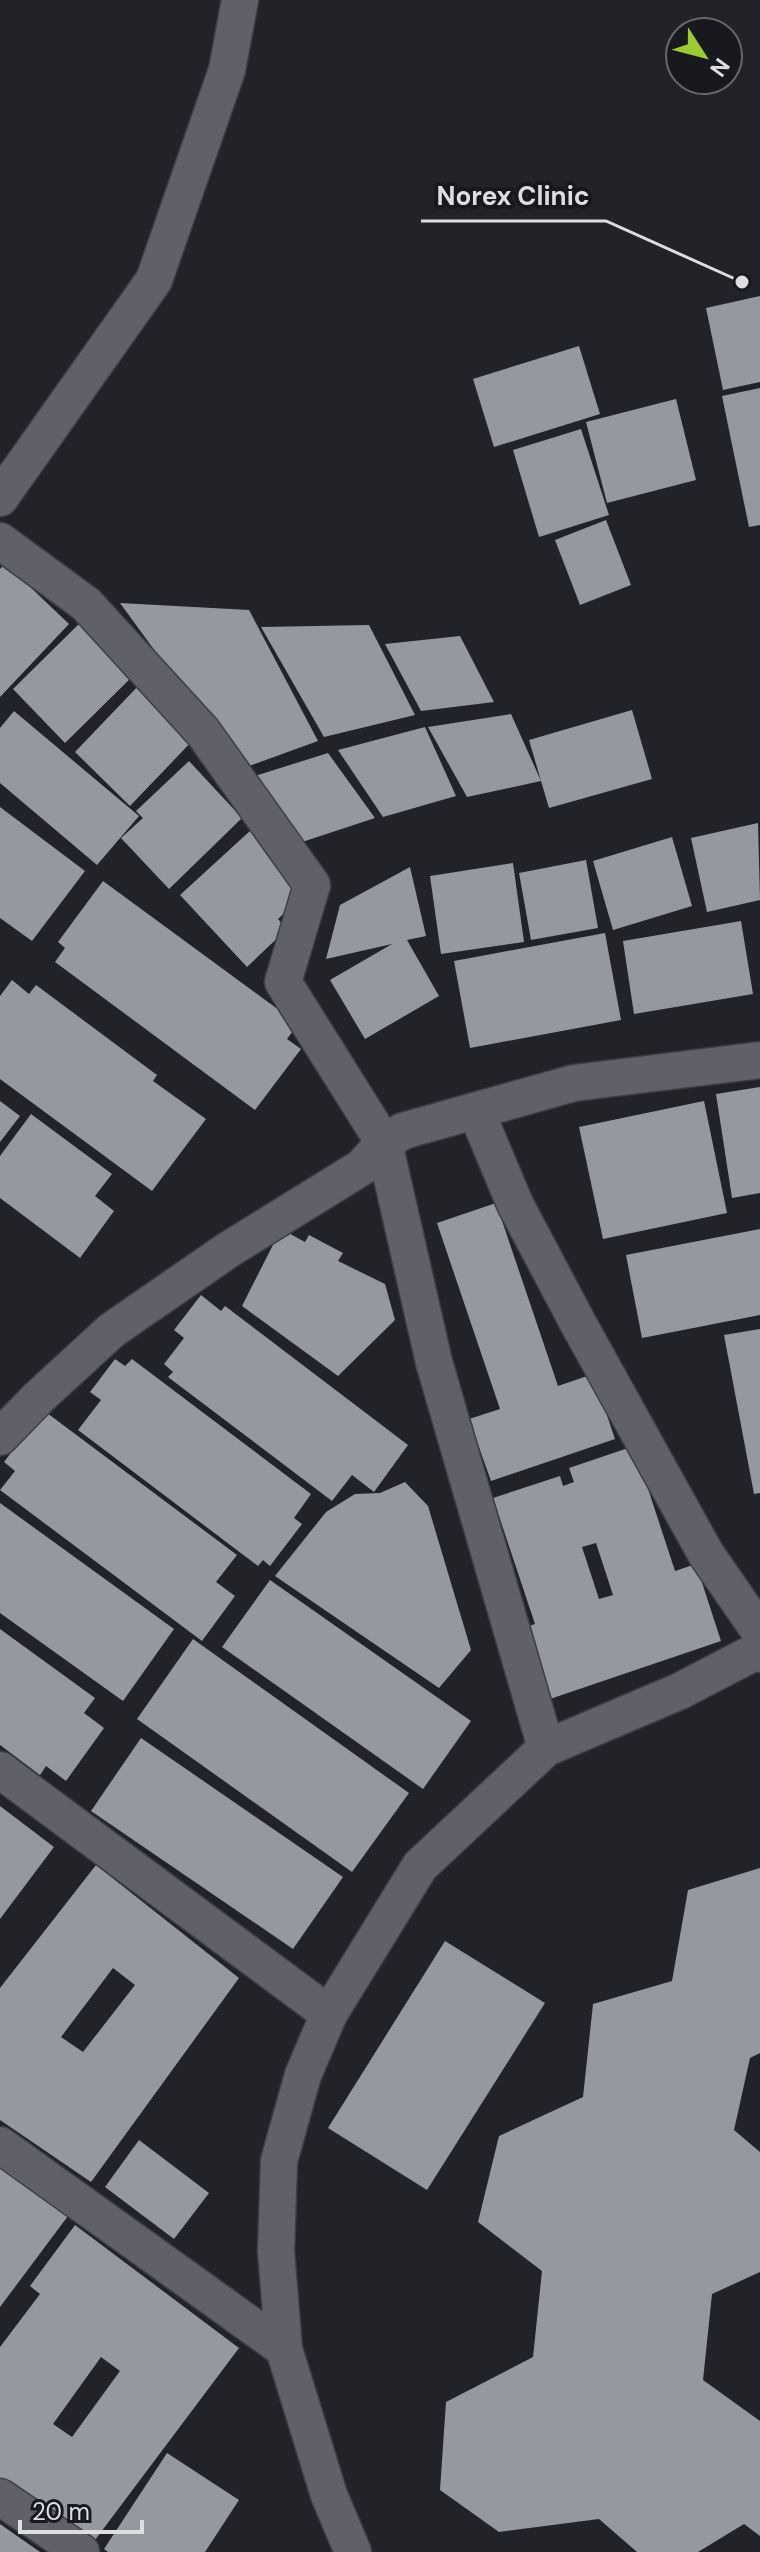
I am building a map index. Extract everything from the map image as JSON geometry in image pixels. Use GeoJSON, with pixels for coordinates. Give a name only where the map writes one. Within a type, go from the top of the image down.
{"type":"FeatureCollection","features":[{"type":"Feature","properties":{"kind":"street"},"geometry":{"type":"LineString","coordinates":[[0,498],[11,454],[154,280],[227,70],[240,0]]}},
{"type":"Feature","properties":{"kind":"street"},"geometry":{"type":"LineString","coordinates":[[0,541],[86,604],[193,721],[312,885],[283,982],[384,1143],[434,1362],[546,1748]]}},
{"type":"Feature","properties":{"kind":"street"},"geometry":{"type":"LineString","coordinates":[[0,1437],[112,1330],[228,1250],[362,1167],[384,1143],[403,1131],[574,1083],[760,1060]]}},
{"type":"Feature","properties":{"kind":"street"},"geometry":{"type":"LineString","coordinates":[[476,1111],[515,1204],[579,1325],[706,1554],[760,1632]]}},
{"type":"Feature","properties":{"kind":"street"},"geometry":{"type":"LineString","coordinates":[[353,2552],[329,2495],[284,2349],[276,2251],[279,2161],[303,2075],[329,2014],[420,1866],[546,1748],[680,1691],[753,1653],[760,1654]]}},
{"type":"Feature","properties":{"kind":"street"},"geometry":{"type":"LineString","coordinates":[[0,1770],[329,2014]]}},
{"type":"Feature","properties":{"kind":"street"},"geometry":{"type":"LineString","coordinates":[[0,2145],[284,2349]]}},
{"type":"Feature","properties":{"kind":"street"},"geometry":{"type":"LineString","coordinates":[[0,2497],[81,2552]]}},
{"type":"Feature","properties":{"kind":"building"},"geometry":{"type":"Polygon","coordinates":[[[760,296],[760,382],[723,390],[706,308],[760,296]]]}},
{"type":"Feature","properties":{"kind":"building"},"geometry":{"type":"Polygon","coordinates":[[[579,346],[600,414],[494,447],[473,379],[579,346]]]}},
{"type":"Feature","properties":{"kind":"building"},"geometry":{"type":"Polygon","coordinates":[[[760,388],[760,525],[749,527],[722,396],[760,388]]]}},
{"type":"Feature","properties":{"kind":"building"},"geometry":{"type":"Polygon","coordinates":[[[676,399],[696,480],[607,503],[586,422],[676,399]]]}},
{"type":"Feature","properties":{"kind":"building"},"geometry":{"type":"Polygon","coordinates":[[[581,429],[609,515],[539,537],[513,450],[581,429]]]}},
{"type":"Feature","properties":{"kind":"building"},"geometry":{"type":"Polygon","coordinates":[[[606,520],[631,585],[580,605],[555,540],[606,520]]]}},
{"type":"Feature","properties":{"kind":"building"},"geometry":{"type":"Polygon","coordinates":[[[5,563],[69,624],[0,697],[0,569],[5,563]]]}},
{"type":"Feature","properties":{"kind":"building"},"geometry":{"type":"Polygon","coordinates":[[[120,603],[249,610],[318,741],[241,769],[120,603]]]}},
{"type":"Feature","properties":{"kind":"building"},"geometry":{"type":"Polygon","coordinates":[[[85,618],[138,671],[65,743],[13,689],[85,618]]]}},
{"type":"Feature","properties":{"kind":"building"},"geometry":{"type":"Polygon","coordinates":[[[369,625],[415,715],[324,737],[261,627],[369,625]]]}},
{"type":"Feature","properties":{"kind":"building"},"geometry":{"type":"Polygon","coordinates":[[[460,636],[494,702],[421,711],[385,644],[460,636]]]}},
{"type":"Feature","properties":{"kind":"building"},"geometry":{"type":"Polygon","coordinates":[[[141,683],[197,736],[130,806],[75,752],[141,683]]]}},
{"type":"Feature","properties":{"kind":"building"},"geometry":{"type":"Polygon","coordinates":[[[632,710],[652,779],[549,808],[529,740],[632,710]]]}},
{"type":"Feature","properties":{"kind":"building"},"geometry":{"type":"Polygon","coordinates":[[[14,711],[139,816],[97,865],[0,783],[0,728],[14,711]]]}},
{"type":"Feature","properties":{"kind":"building"},"geometry":{"type":"Polygon","coordinates":[[[511,714],[541,781],[467,797],[428,727],[511,714]]]}},
{"type":"Feature","properties":{"kind":"building"},"geometry":{"type":"Polygon","coordinates":[[[425,727],[456,796],[383,817],[338,750],[425,727]]]}},
{"type":"Feature","properties":{"kind":"building"},"geometry":{"type":"Polygon","coordinates":[[[328,753],[375,818],[299,843],[252,777],[328,753]]]}},
{"type":"Feature","properties":{"kind":"building"},"geometry":{"type":"Polygon","coordinates":[[[189,761],[242,818],[169,889],[121,838],[143,818],[136,811],[189,761]]]}},
{"type":"Feature","properties":{"kind":"building"},"geometry":{"type":"Polygon","coordinates":[[[0,807],[85,871],[32,941],[0,918],[0,807]]]}},
{"type":"Feature","properties":{"kind":"building"},"geometry":{"type":"Polygon","coordinates":[[[758,823],[760,900],[707,912],[691,838],[758,823]]]}},
{"type":"Feature","properties":{"kind":"building"},"geometry":{"type":"Polygon","coordinates":[[[251,830],[308,890],[278,919],[287,929],[247,967],[180,895],[251,830]]]}},
{"type":"Feature","properties":{"kind":"building"},"geometry":{"type":"Polygon","coordinates":[[[672,837],[692,906],[613,930],[593,861],[672,837]]]}},
{"type":"Feature","properties":{"kind":"building"},"geometry":{"type":"Polygon","coordinates":[[[586,860],[598,928],[531,940],[519,873],[586,860]]]}},
{"type":"Feature","properties":{"kind":"building"},"geometry":{"type":"Polygon","coordinates":[[[513,863],[524,942],[441,954],[430,876],[513,863]]]}},
{"type":"Feature","properties":{"kind":"building"},"geometry":{"type":"Polygon","coordinates":[[[410,867],[426,936],[407,940],[439,996],[365,1039],[330,980],[392,944],[326,959],[340,905],[410,867]]]}},
{"type":"Feature","properties":{"kind":"building"},"geometry":{"type":"Polygon","coordinates":[[[103,881],[298,1024],[287,1039],[301,1049],[255,1110],[55,962],[65,948],[58,942],[103,881]]]}},
{"type":"Feature","properties":{"kind":"building"},"geometry":{"type":"Polygon","coordinates":[[[741,921],[753,994],[634,1014],[623,941],[741,921]]]}},
{"type":"Feature","properties":{"kind":"building"},"geometry":{"type":"Polygon","coordinates":[[[605,933],[621,1020],[470,1048],[454,961],[605,933]]]}},
{"type":"Feature","properties":{"kind":"building"},"geometry":{"type":"Polygon","coordinates":[[[12,980],[29,994],[36,985],[157,1075],[153,1081],[206,1119],[152,1191],[0,1079],[0,996],[12,980]]]}},
{"type":"Feature","properties":{"kind":"building"},"geometry":{"type":"Polygon","coordinates":[[[760,1087],[760,1193],[732,1198],[716,1094],[760,1087]]]}},
{"type":"Feature","properties":{"kind":"building"},"geometry":{"type":"Polygon","coordinates":[[[0,1101],[20,1116],[0,1142],[0,1101]]]}},
{"type":"Feature","properties":{"kind":"building"},"geometry":{"type":"Polygon","coordinates":[[[704,1101],[727,1213],[603,1239],[579,1127],[704,1101]]]}},
{"type":"Feature","properties":{"kind":"building"},"geometry":{"type":"Polygon","coordinates":[[[31,1114],[112,1174],[95,1196],[114,1211],[80,1258],[0,1198],[0,1156],[31,1114]]]}},
{"type":"Feature","properties":{"kind":"building"},"geometry":{"type":"Polygon","coordinates":[[[496,1203],[558,1386],[593,1374],[615,1439],[491,1481],[469,1419],[500,1409],[437,1223],[496,1203]]]}},
{"type":"Feature","properties":{"kind":"building"},"geometry":{"type":"Polygon","coordinates":[[[281,1229],[305,1242],[309,1235],[343,1253],[338,1261],[385,1284],[395,1320],[338,1376],[242,1306],[281,1229]]]}},
{"type":"Feature","properties":{"kind":"building"},"geometry":{"type":"Polygon","coordinates":[[[760,1229],[760,1315],[642,1338],[626,1255],[760,1229]]]}},
{"type":"Feature","properties":{"kind":"building"},"geometry":{"type":"Polygon","coordinates":[[[201,1295],[221,1311],[225,1306],[408,1445],[374,1492],[352,1475],[332,1501],[168,1377],[173,1372],[164,1364],[184,1338],[174,1330],[201,1295]]]}},
{"type":"Feature","properties":{"kind":"building"},"geometry":{"type":"Polygon","coordinates":[[[760,1329],[760,1493],[754,1494],[724,1335],[760,1329]]]}},
{"type":"Feature","properties":{"kind":"building"},"geometry":{"type":"Polygon","coordinates":[[[115,1359],[125,1366],[132,1359],[311,1494],[294,1518],[302,1524],[270,1566],[263,1560],[258,1566],[78,1430],[101,1400],[90,1392],[115,1359]]]}},
{"type":"Feature","properties":{"kind":"building"},"geometry":{"type":"Polygon","coordinates":[[[43,1410],[237,1555],[216,1582],[235,1596],[202,1641],[0,1490],[15,1471],[4,1462],[43,1410]]]}},
{"type":"Feature","properties":{"kind":"building"},"geometry":{"type":"Polygon","coordinates":[[[634,1446],[675,1571],[696,1564],[721,1641],[547,1700],[523,1628],[535,1624],[493,1498],[560,1476],[563,1486],[574,1482],[569,1468],[634,1446]],[[596,1543],[582,1547],[599,1599],[613,1595],[596,1543]]]}},
{"type":"Feature","properties":{"kind":"building"},"geometry":{"type":"Polygon","coordinates":[[[405,1482],[428,1506],[471,1650],[439,1688],[275,1576],[326,1512],[355,1494],[380,1493],[405,1482]]]}},
{"type":"Feature","properties":{"kind":"building"},"geometry":{"type":"Polygon","coordinates":[[[0,1503],[174,1629],[123,1701],[0,1613],[0,1503]]]}},
{"type":"Feature","properties":{"kind":"building"},"geometry":{"type":"Polygon","coordinates":[[[270,1580],[471,1721],[423,1789],[222,1647],[270,1580]]]}},
{"type":"Feature","properties":{"kind":"building"},"geometry":{"type":"Polygon","coordinates":[[[0,1629],[95,1698],[84,1713],[104,1728],[66,1781],[46,1766],[40,1775],[0,1745],[0,1629]]]}},
{"type":"Feature","properties":{"kind":"building"},"geometry":{"type":"Polygon","coordinates":[[[193,1639],[409,1793],[352,1872],[137,1719],[193,1639]]]}},
{"type":"Feature","properties":{"kind":"building"},"geometry":{"type":"Polygon","coordinates":[[[141,1738],[343,1877],[293,1949],[91,1811],[141,1738]]]}},
{"type":"Feature","properties":{"kind":"building"},"geometry":{"type":"Polygon","coordinates":[[[0,1806],[54,1847],[0,1919],[0,1806]]]}},
{"type":"Feature","properties":{"kind":"building"},"geometry":{"type":"Polygon","coordinates":[[[96,1865],[239,1978],[91,2182],[0,2120],[0,1988],[96,1865]],[[113,1968],[61,2037],[83,2052],[135,1985],[113,1968]]]}},
{"type":"Feature","properties":{"kind":"building"},"geometry":{"type":"Polygon","coordinates":[[[760,1868],[760,2053],[750,2058],[734,2130],[760,2152],[760,2272],[712,2294],[703,2380],[760,2421],[760,2536],[744,2524],[698,2552],[637,2552],[599,2519],[499,2532],[440,2490],[446,2402],[533,2357],[542,2271],[478,2222],[499,2136],[583,2097],[593,2004],[672,1981],[688,1890],[760,1868]]]}},
{"type":"Feature","properties":{"kind":"building"},"geometry":{"type":"Polygon","coordinates":[[[445,1941],[545,2003],[427,2190],[328,2128],[445,1941]]]}},
{"type":"Feature","properties":{"kind":"building"},"geometry":{"type":"Polygon","coordinates":[[[139,2140],[209,2193],[174,2239],[105,2187],[139,2140]]]}},
{"type":"Feature","properties":{"kind":"building"},"geometry":{"type":"Polygon","coordinates":[[[0,2167],[68,2216],[0,2307],[0,2167]]]}},
{"type":"Feature","properties":{"kind":"building"},"geometry":{"type":"Polygon","coordinates":[[[75,2225],[239,2348],[86,2552],[0,2488],[0,2347],[40,2294],[30,2286],[75,2225]],[[101,2357],[53,2424],[72,2437],[120,2371],[101,2357]]]}},
{"type":"Feature","properties":{"kind":"building"},"geometry":{"type":"Polygon","coordinates":[[[167,2453],[239,2500],[205,2552],[108,2552],[104,2549],[167,2453]]]}},
{"type":"Feature","properties":{"kind":"building"},"geometry":{"type":"Polygon","coordinates":[[[0,2524],[40,2552],[0,2552],[0,2524]]]}},
{"type":"Feature","properties":{"kind":"place","name":"Norex Clinic"},"geometry":{"type":"Point","coordinates":[742,282]}}]}
